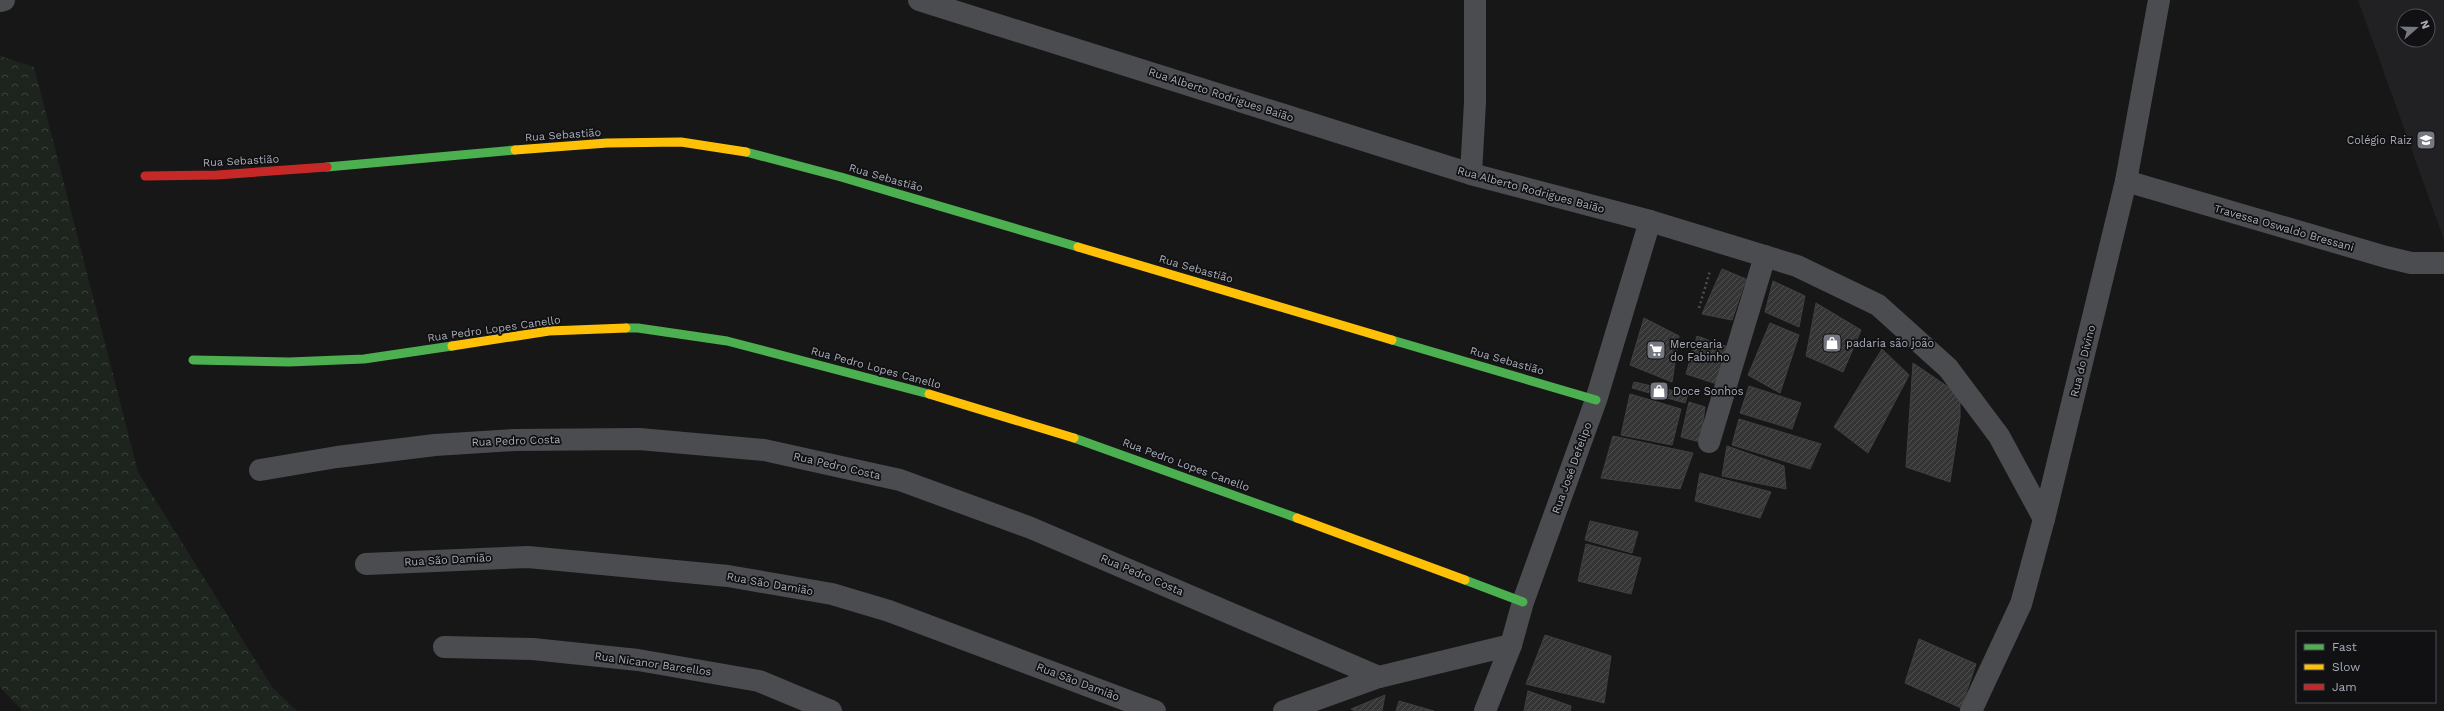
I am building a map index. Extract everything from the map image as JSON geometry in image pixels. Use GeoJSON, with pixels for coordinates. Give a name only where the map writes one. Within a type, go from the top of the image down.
{"type":"FeatureCollection","features":[{"type":"Feature","properties":{"kind":"street","name":"Rua Alberto Rodrigues Baião"},"geometry":{"type":"LineString","coordinates":[[919,0],[1471,174],[1650,221],[1797,266],[1878,305],[1948,368],[2000,436],[2044,519]]}},
{"type":"Feature","properties":{"kind":"street"},"geometry":{"type":"LineString","coordinates":[[1471,174],[1475,102],[1475,0]]}},
{"type":"Feature","properties":{"kind":"street","name":"Rua do Divino"},"geometry":{"type":"LineString","coordinates":[[1971,711],[2021,604],[2044,519],[2126,181],[2159,0]]}},
{"type":"Feature","properties":{"kind":"street","name":"Rua Sebastião"},"geometry":{"type":"LineString","coordinates":[[145,176],[279,172],[607,143],[681,142],[747,152],[840,177],[1596,400]]}},
{"type":"Feature","properties":{"kind":"street","name":"Travessa Oswaldo Bressani"},"geometry":{"type":"LineString","coordinates":[[2126,181],[2386,257],[2411,263],[2444,263]]}},
{"type":"Feature","properties":{"kind":"street","name":"Rua José Defelipo"},"geometry":{"type":"LineString","coordinates":[[1486,711],[1511,645],[1523,602],[1596,400],[1650,221]]}},
{"type":"Feature","properties":{"kind":"street"},"geometry":{"type":"LineString","coordinates":[[1709,442],[1765,256]]}},
{"type":"Feature","properties":{"kind":"street","name":"Rua Pedro Lopes Canello"},"geometry":{"type":"LineString","coordinates":[[193,360],[290,362],[364,359],[549,331],[638,328],[727,341],[897,384],[1101,446],[1523,602]]}},
{"type":"Feature","properties":{"kind":"street","name":"Rua Pedro Costa"},"geometry":{"type":"LineString","coordinates":[[260,470],[337,456],[435,445],[514,440],[640,438],[764,450],[900,480],[1031,528],[1379,677]]}},
{"type":"Feature","properties":{"kind":"street","name":"Rua São Damião"},"geometry":{"type":"LineString","coordinates":[[366,564],[528,557],[728,576],[832,594],[890,611],[1155,711]]}},
{"type":"Feature","properties":{"kind":"street"},"geometry":{"type":"LineString","coordinates":[[1284,711],[1334,701],[1379,677],[1511,645]]}},
{"type":"Feature","properties":{"kind":"street","name":"Rua Nicanor Barcellos"},"geometry":{"type":"LineString","coordinates":[[444,647],[533,649],[638,660],[759,681],[831,711]]}},
{"type":"Feature","properties":{"kind":"path"},"geometry":{"type":"LineString","coordinates":[[1699,308],[1719,242]]}},
{"type":"Feature","properties":{"kind":"shaded area","name":"Colégio Raiz"},"geometry":{"type":"Polygon","coordinates":[[[2358,0],[2444,0],[2444,240],[2358,0]]]}},
{"type":"Feature","properties":{"kind":"green space"},"geometry":{"type":"Polygon","coordinates":[[[0,56],[34,67],[138,472],[272,687],[297,711],[23,711],[0,687],[0,56]]]}},
{"type":"Feature","properties":{"kind":"building"},"geometry":{"type":"Polygon","coordinates":[[[1722,269],[1746,279],[1732,320],[1702,314],[1722,269]]]}},
{"type":"Feature","properties":{"kind":"building"},"geometry":{"type":"Polygon","coordinates":[[[1773,281],[1805,296],[1799,327],[1765,312],[1773,281]]]}},
{"type":"Feature","properties":{"kind":"building","name":"padaria são joão"},"geometry":{"type":"Polygon","coordinates":[[[1816,303],[1861,330],[1843,372],[1806,356],[1816,303]]]}},
{"type":"Feature","properties":{"kind":"building","name":"Mercearia do Fabinho"},"geometry":{"type":"Polygon","coordinates":[[[1644,318],[1679,336],[1672,382],[1630,365],[1644,318]]]}},
{"type":"Feature","properties":{"kind":"building"},"geometry":{"type":"Polygon","coordinates":[[[1770,323],[1799,335],[1780,393],[1748,375],[1770,323]]]}},
{"type":"Feature","properties":{"kind":"building"},"geometry":{"type":"Polygon","coordinates":[[[1697,336],[1728,347],[1720,385],[1686,374],[1697,336]]]}},
{"type":"Feature","properties":{"kind":"building"},"geometry":{"type":"Polygon","coordinates":[[[1882,349],[1909,375],[1868,453],[1834,427],[1882,349]]]}},
{"type":"Feature","properties":{"kind":"building"},"geometry":{"type":"Polygon","coordinates":[[[1913,363],[1960,395],[1960,417],[1950,482],[1906,467],[1913,363]]]}},
{"type":"Feature","properties":{"kind":"building","name":"Doce Sonhos"},"geometry":{"type":"Polygon","coordinates":[[[1634,382],[1688,394],[1685,403],[1632,388],[1634,382]]]}},
{"type":"Feature","properties":{"kind":"building"},"geometry":{"type":"Polygon","coordinates":[[[1749,386],[1801,403],[1792,429],[1740,413],[1749,386]]]}},
{"type":"Feature","properties":{"kind":"building"},"geometry":{"type":"Polygon","coordinates":[[[1630,394],[1681,409],[1672,445],[1621,435],[1630,394]]]}},
{"type":"Feature","properties":{"kind":"building"},"geometry":{"type":"Polygon","coordinates":[[[1689,402],[1705,407],[1700,442],[1681,437],[1689,402]]]}},
{"type":"Feature","properties":{"kind":"building"},"geometry":{"type":"Polygon","coordinates":[[[1739,419],[1821,444],[1810,469],[1732,445],[1739,419]]]}},
{"type":"Feature","properties":{"kind":"building"},"geometry":{"type":"Polygon","coordinates":[[[1613,436],[1693,453],[1680,489],[1601,478],[1613,436]]]}},
{"type":"Feature","properties":{"kind":"building"},"geometry":{"type":"Polygon","coordinates":[[[1727,446],[1784,466],[1786,489],[1722,476],[1727,446]]]}},
{"type":"Feature","properties":{"kind":"building"},"geometry":{"type":"Polygon","coordinates":[[[1700,473],[1771,492],[1760,518],[1695,501],[1700,473]]]}},
{"type":"Feature","properties":{"kind":"building"},"geometry":{"type":"Polygon","coordinates":[[[1590,521],[1638,532],[1632,553],[1585,540],[1590,521]]]}},
{"type":"Feature","properties":{"kind":"building"},"geometry":{"type":"Polygon","coordinates":[[[1586,544],[1641,558],[1631,594],[1578,581],[1586,544]]]}},
{"type":"Feature","properties":{"kind":"building"},"geometry":{"type":"Polygon","coordinates":[[[1545,635],[1611,656],[1604,703],[1526,684],[1545,635]]]}},
{"type":"Feature","properties":{"kind":"building"},"geometry":{"type":"Polygon","coordinates":[[[1919,639],[1976,664],[1961,708],[1905,683],[1919,639]]]}},
{"type":"Feature","properties":{"kind":"building"},"geometry":{"type":"Polygon","coordinates":[[[1528,691],[1571,706],[1570,711],[1524,711],[1528,691]]]}},
{"type":"Feature","properties":{"kind":"building"},"geometry":{"type":"Polygon","coordinates":[[[1385,695],[1382,711],[1355,711],[1351,709],[1385,695]]]}},
{"type":"Feature","properties":{"kind":"building"},"geometry":{"type":"Polygon","coordinates":[[[1399,701],[1434,711],[1396,711],[1399,701]]]}},
{"type":"Feature","properties":{"kind":"traffic: fast"},"geometry":{"type":"LineString","coordinates":[[327,167],[515,150]]}},
{"type":"Feature","properties":{"kind":"traffic: fast"},"geometry":{"type":"LineString","coordinates":[[746,152],[841,177],[1078,247]]}},
{"type":"Feature","properties":{"kind":"traffic: fast"},"geometry":{"type":"LineString","coordinates":[[626,328],[638,328],[727,341],[929,394]]}},
{"type":"Feature","properties":{"kind":"traffic: fast"},"geometry":{"type":"LineString","coordinates":[[1392,340],[1596,400]]}},
{"type":"Feature","properties":{"kind":"traffic: fast"},"geometry":{"type":"LineString","coordinates":[[193,360],[289,362],[364,359],[452,346]]}},
{"type":"Feature","properties":{"kind":"traffic: fast"},"geometry":{"type":"LineString","coordinates":[[1074,438],[1297,518]]}},
{"type":"Feature","properties":{"kind":"traffic: fast"},"geometry":{"type":"LineString","coordinates":[[1465,580],[1523,602]]}},
{"type":"Feature","properties":{"kind":"traffic: slow"},"geometry":{"type":"LineString","coordinates":[[515,150],[607,143],[681,142],[746,152]]}},
{"type":"Feature","properties":{"kind":"traffic: slow"},"geometry":{"type":"LineString","coordinates":[[1078,247],[1392,340]]}},
{"type":"Feature","properties":{"kind":"traffic: slow"},"geometry":{"type":"LineString","coordinates":[[452,346],[549,331],[626,328]]}},
{"type":"Feature","properties":{"kind":"traffic: slow"},"geometry":{"type":"LineString","coordinates":[[929,394],[1074,438]]}},
{"type":"Feature","properties":{"kind":"traffic: slow"},"geometry":{"type":"LineString","coordinates":[[1297,518],[1465,580]]}},
{"type":"Feature","properties":{"kind":"traffic: jam"},"geometry":{"type":"LineString","coordinates":[[145,176],[217,175],[327,167]]}},
{"type":"Feature","properties":{"kind":"place","name":"Colégio Raiz"},"geometry":{"type":"Point","coordinates":[2426,140]}},
{"type":"Feature","properties":{"kind":"place","name":"padaria são joão"},"geometry":{"type":"Point","coordinates":[1832,343]}},
{"type":"Feature","properties":{"kind":"place","name":"Mercearia do Fabinho"},"geometry":{"type":"Point","coordinates":[1656,350]}},
{"type":"Feature","properties":{"kind":"place","name":"Doce Sonhos"},"geometry":{"type":"Point","coordinates":[1659,391]}}]}
